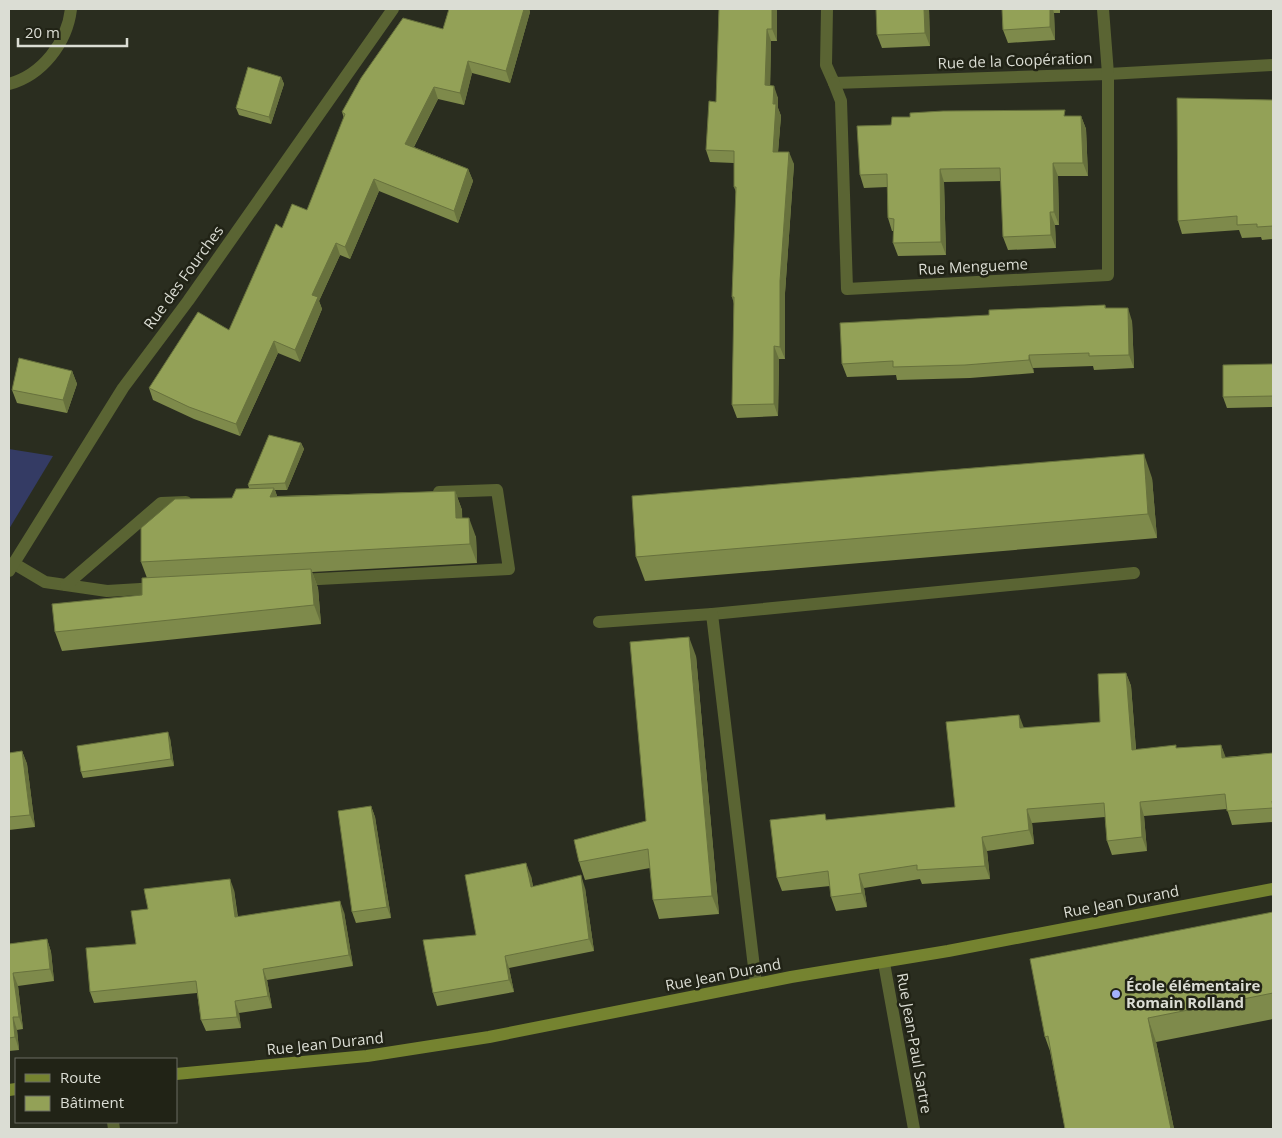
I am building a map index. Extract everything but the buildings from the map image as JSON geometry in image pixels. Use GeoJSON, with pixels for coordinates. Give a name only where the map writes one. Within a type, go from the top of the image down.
{"type":"FeatureCollection","features":[{"type":"Feature","properties":{"kind":"street"},"geometry":{"type":"LineString","coordinates":[[9,84],[24,80],[55,51],[70,22],[71,9]]}},
{"type":"Feature","properties":{"kind":"street","name":"Rue des Fourches"},"geometry":{"type":"LineString","coordinates":[[11,567],[122,388],[188,301],[393,9]]}},
{"type":"Feature","properties":{"kind":"street"},"geometry":{"type":"LineString","coordinates":[[827,9],[826,65],[834,83]]}},
{"type":"Feature","properties":{"kind":"street"},"geometry":{"type":"LineString","coordinates":[[1102,9],[1108,74]]}},
{"type":"Feature","properties":{"kind":"street","name":"Rue de la Coopération"},"geometry":{"type":"LineString","coordinates":[[834,83],[1108,74],[1273,65]]}},
{"type":"Feature","properties":{"kind":"street","name":"Rue Mengueme"},"geometry":{"type":"LineString","coordinates":[[834,83],[841,101],[847,289],[1108,274],[1108,74]]}},
{"type":"Feature","properties":{"kind":"street"},"geometry":{"type":"LineString","coordinates":[[284,581],[508,569],[497,490],[428,493]]}},
{"type":"Feature","properties":{"kind":"street"},"geometry":{"type":"LineString","coordinates":[[66,585],[161,503],[200,501]]}},
{"type":"Feature","properties":{"kind":"street"},"geometry":{"type":"LineString","coordinates":[[11,567],[45,582],[108,591],[166,588]]}},
{"type":"Feature","properties":{"kind":"street"},"geometry":{"type":"LineString","coordinates":[[599,622],[712,614],[1134,573]]}},
{"type":"Feature","properties":{"kind":"street"},"geometry":{"type":"LineString","coordinates":[[712,614],[756,984]]}},
{"type":"Feature","properties":{"kind":"street","name":"Rue Jean Durand"},"geometry":{"type":"LineString","coordinates":[[178,1074],[368,1056],[488,1037],[756,984],[884,962],[1273,888]]}},
{"type":"Feature","properties":{"kind":"street","name":"Rue Jean-Paul Sartre"},"geometry":{"type":"LineString","coordinates":[[884,962],[914,1129]]}},
{"type":"Feature","properties":{"kind":"shaded area"},"geometry":{"type":"Polygon","coordinates":[[[9,449],[53,456],[9,529],[9,449]]]}},
{"type":"Feature","properties":{"kind":"place","name":"École élémentaire Romain Rolland"},"geometry":{"type":"Point","coordinates":[1116,994]}}]}
